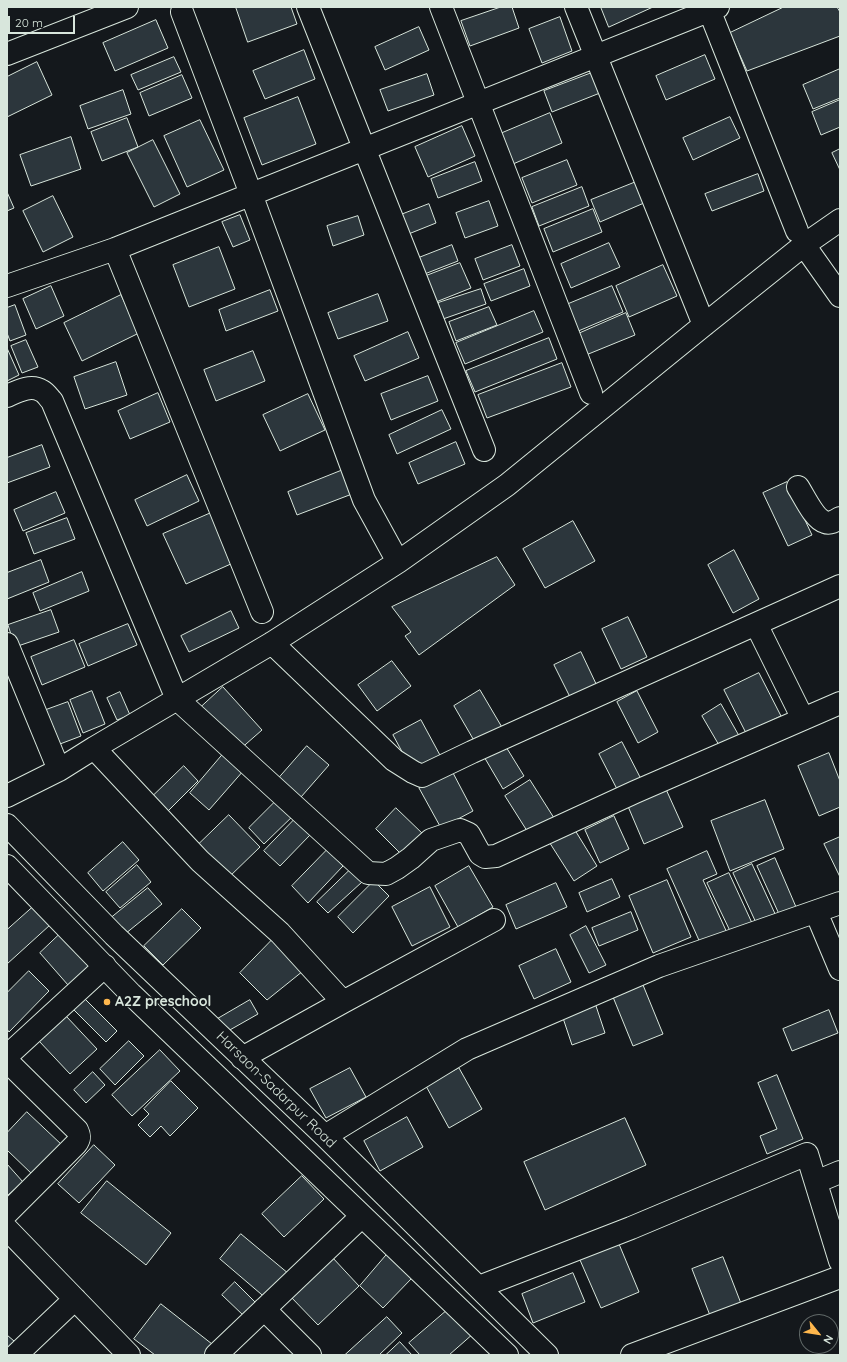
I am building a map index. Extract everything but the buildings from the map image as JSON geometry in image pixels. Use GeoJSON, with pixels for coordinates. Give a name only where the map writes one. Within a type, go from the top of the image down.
{"type":"FeatureCollection","features":[{"type":"Feature","properties":{"kind":"street"},"geometry":{"type":"LineString","coordinates":[[7,54],[127,7]]}},
{"type":"Feature","properties":{"kind":"street"},"geometry":{"type":"LineString","coordinates":[[308,7],[484,450]]}},
{"type":"Feature","properties":{"kind":"street"},"geometry":{"type":"LineString","coordinates":[[441,7],[591,393]]}},
{"type":"Feature","properties":{"kind":"street"},"geometry":{"type":"LineString","coordinates":[[576,7],[704,324]]}},
{"type":"Feature","properties":{"kind":"street"},"geometry":{"type":"LineString","coordinates":[[7,286],[115,249],[712,8],[801,238],[840,296]]}},
{"type":"Feature","properties":{"kind":"street"},"geometry":{"type":"LineString","coordinates":[[182,12],[364,500],[398,562]]}},
{"type":"Feature","properties":{"kind":"street"},"geometry":{"type":"LineString","coordinates":[[7,796],[59,770],[272,643],[398,562],[507,485],[704,324],[801,238],[840,220]]}},
{"type":"Feature","properties":{"kind":"street"},"geometry":{"type":"LineString","coordinates":[[115,249],[262,612]]}},
{"type":"Feature","properties":{"kind":"street"},"geometry":{"type":"LineString","coordinates":[[7,396],[21,389],[35,388],[43,391],[52,401],[177,699],[368,873],[386,874],[411,858],[431,840],[460,830],[469,834],[480,854],[486,857],[496,856],[635,792],[840,703]]}},
{"type":"Feature","properties":{"kind":"street"},"geometry":{"type":"LineString","coordinates":[[798,487],[816,516],[825,522],[832,522],[840,518]]}},
{"type":"Feature","properties":{"kind":"street"},"geometry":{"type":"LineString","coordinates":[[272,643],[394,760],[422,776],[840,586]]}},
{"type":"Feature","properties":{"kind":"street"},"geometry":{"type":"LineString","coordinates":[[756,624],[803,719]]}},
{"type":"Feature","properties":{"kind":"street"},"geometry":{"type":"LineString","coordinates":[[7,644],[59,770]]}},
{"type":"Feature","properties":{"kind":"street"},"geometry":{"type":"LineString","coordinates":[[94,748],[200,861],[280,933],[342,1002]]}},
{"type":"Feature","properties":{"kind":"street","name":"Harsaon-Sadarpur Road"},"geometry":{"type":"LineString","coordinates":[[7,825],[114,935],[325,1136],[547,1355]]}},
{"type":"Feature","properties":{"kind":"street"},"geometry":{"type":"LineString","coordinates":[[7,866],[131,994],[507,1355]]}},
{"type":"Feature","properties":{"kind":"street"},"geometry":{"type":"LineString","coordinates":[[325,1136],[467,1049],[659,966],[840,904]]}},
{"type":"Feature","properties":{"kind":"street"},"geometry":{"type":"LineString","coordinates":[[816,912],[840,969]]}},
{"type":"Feature","properties":{"kind":"street"},"geometry":{"type":"LineString","coordinates":[[242,1058],[494,920]]}},
{"type":"Feature","properties":{"kind":"street"},"geometry":{"type":"LineString","coordinates":[[7,1056],[105,966]]}},
{"type":"Feature","properties":{"kind":"street"},"geometry":{"type":"LineString","coordinates":[[7,1061],[77,1130],[79,1135],[79,1140],[76,1144],[7,1213]]}},
{"type":"Feature","properties":{"kind":"street"},"geometry":{"type":"LineString","coordinates":[[479,1287],[632,1228],[807,1154],[840,1261]]}},
{"type":"Feature","properties":{"kind":"street"},"geometry":{"type":"LineString","coordinates":[[816,1182],[840,1172]]}},
{"type":"Feature","properties":{"kind":"street"},"geometry":{"type":"LineString","coordinates":[[216,1355],[362,1216]]}},
{"type":"Feature","properties":{"kind":"street"},"geometry":{"type":"LineString","coordinates":[[7,1229],[129,1355]]}},
{"type":"Feature","properties":{"kind":"street"},"geometry":{"type":"LineString","coordinates":[[632,1355],[840,1277]]}},
{"type":"Feature","properties":{"kind":"street"},"geometry":{"type":"LineString","coordinates":[[16,1355],[75,1299]]}},
{"type":"Feature","properties":{"kind":"street"},"geometry":{"type":"LineString","coordinates":[[264,1309],[310,1355]]}},
{"type":"Feature","properties":{"kind":"place","name":"A2Z preschool"},"geometry":{"type":"Point","coordinates":[107,1002]}}]}
